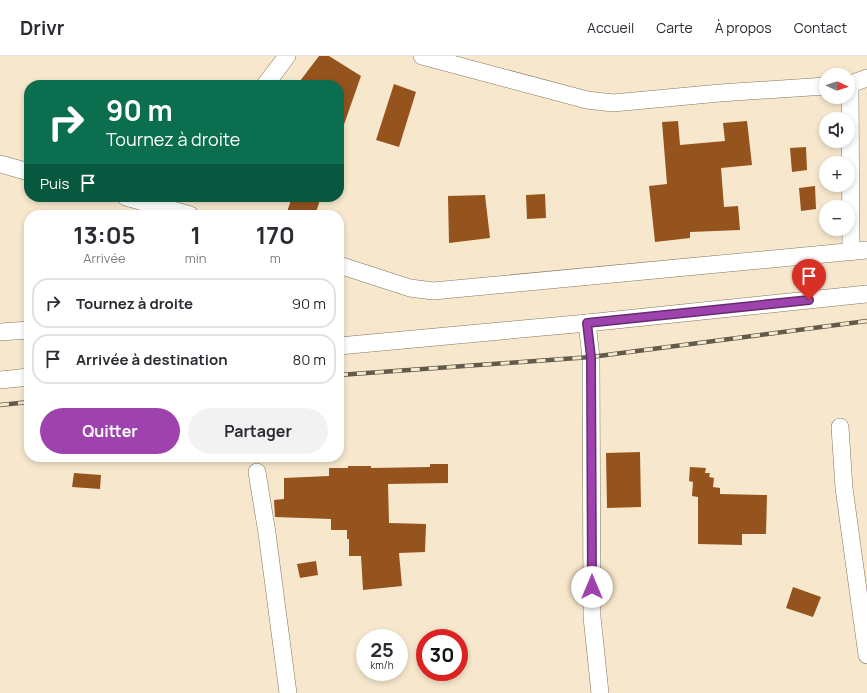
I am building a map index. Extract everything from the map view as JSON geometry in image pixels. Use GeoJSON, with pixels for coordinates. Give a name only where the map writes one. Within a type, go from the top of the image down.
{"type":"FeatureCollection","features":[{"type":"Feature","properties":{"kind":"street"},"geometry":{"type":"LineString","coordinates":[[269,80],[287,56]]}},
{"type":"Feature","properties":{"kind":"street"},"geometry":{"type":"LineString","coordinates":[[422,56],[587,100],[601,102],[720,92],[819,86]]}},
{"type":"Feature","properties":{"kind":"street"},"geometry":{"type":"LineString","coordinates":[[855,83],[867,78]]}},
{"type":"Feature","properties":{"kind":"street"},"geometry":{"type":"LineString","coordinates":[[344,267],[410,288],[433,291],[859,251],[850,104]]}},
{"type":"Feature","properties":{"kind":"street"},"geometry":{"type":"LineString","coordinates":[[0,164],[24,171]]}},
{"type":"Feature","properties":{"kind":"street"},"geometry":{"type":"LineString","coordinates":[[149,202],[172,207]]}},
{"type":"Feature","properties":{"kind":"street"},"geometry":{"type":"LineString","coordinates":[[344,346],[587,323],[867,294]]}},
{"type":"Feature","properties":{"kind":"street"},"geometry":{"type":"LineString","coordinates":[[587,323],[591,357],[592,617],[600,693]]}},
{"type":"Feature","properties":{"kind":"street"},"geometry":{"type":"LineString","coordinates":[[0,332],[24,330]]}},
{"type":"Feature","properties":{"kind":"street"},"geometry":{"type":"LineString","coordinates":[[0,380],[24,378]]}},
{"type":"Feature","properties":{"kind":"street"},"geometry":{"type":"LineString","coordinates":[[840,427],[844,488],[867,655]]}},
{"type":"Feature","properties":{"kind":"street"},"geometry":{"type":"LineString","coordinates":[[257,472],[267,533],[288,693]]}},
{"type":"Feature","properties":{"kind":"building"},"geometry":{"type":"Polygon","coordinates":[[[319,56],[329,56],[361,76],[344,124],[344,80],[301,80],[319,56]]]}},
{"type":"Feature","properties":{"kind":"building"},"geometry":{"type":"Polygon","coordinates":[[[394,84],[416,92],[399,147],[376,140],[394,84]]]}},
{"type":"Feature","properties":{"kind":"building"},"geometry":{"type":"Polygon","coordinates":[[[678,121],[680,145],[725,141],[723,123],[747,121],[752,165],[721,168],[724,207],[738,206],[740,230],[690,232],[690,238],[655,242],[649,186],[667,184],[662,122],[678,121]]]}},
{"type":"Feature","properties":{"kind":"building"},"geometry":{"type":"Polygon","coordinates":[[[806,147],[807,170],[792,172],[790,148],[806,147]]]}},
{"type":"Feature","properties":{"kind":"building"},"geometry":{"type":"Polygon","coordinates":[[[815,186],[816,209],[801,211],[799,188],[815,186]]]}},
{"type":"Feature","properties":{"kind":"building"},"geometry":{"type":"Polygon","coordinates":[[[545,194],[546,218],[527,219],[526,195],[545,194]]]}},
{"type":"Feature","properties":{"kind":"building"},"geometry":{"type":"Polygon","coordinates":[[[485,195],[490,238],[449,243],[448,196],[485,195]]]}},
{"type":"Feature","properties":{"kind":"building"},"geometry":{"type":"Polygon","coordinates":[[[290,202],[319,202],[317,210],[288,210],[290,202]]]}},
{"type":"Feature","properties":{"kind":"building"},"geometry":{"type":"Polygon","coordinates":[[[640,452],[641,507],[607,508],[606,453],[640,452]]]}},
{"type":"Feature","properties":{"kind":"building"},"geometry":{"type":"Polygon","coordinates":[[[430,464],[448,464],[448,483],[388,484],[389,523],[426,524],[425,552],[399,553],[402,586],[363,590],[361,556],[349,556],[349,539],[347,539],[347,530],[331,530],[331,519],[275,517],[274,500],[284,499],[284,478],[329,476],[329,468],[348,468],[348,466],[371,466],[371,468],[430,467],[430,464]]]}},
{"type":"Feature","properties":{"kind":"building"},"geometry":{"type":"Polygon","coordinates":[[[690,467],[706,468],[705,473],[710,473],[709,477],[714,478],[713,487],[720,488],[720,494],[767,495],[766,534],[742,534],[742,545],[698,544],[698,497],[692,496],[693,482],[689,481],[690,467]]]}},
{"type":"Feature","properties":{"kind":"building"},"geometry":{"type":"Polygon","coordinates":[[[74,473],[101,475],[100,489],[72,487],[74,473]]]}},
{"type":"Feature","properties":{"kind":"building"},"geometry":{"type":"Polygon","coordinates":[[[316,561],[318,575],[300,578],[297,564],[316,561]]]}},
{"type":"Feature","properties":{"kind":"building"},"geometry":{"type":"Polygon","coordinates":[[[793,587],[821,597],[813,617],[786,608],[793,587]]]}},
{"type":"Feature","properties":{"kind":"railway"},"geometry":{"type":"LineString","coordinates":[[344,375],[591,357],[867,321]]}},
{"type":"Feature","properties":{"kind":"railway"},"geometry":{"type":"LineString","coordinates":[[0,405],[24,403]]}},
{"type":"Feature","properties":{"kind":"route"},"geometry":{"type":"LineString","coordinates":[[592,587],[591,357],[587,323],[809,300]]}}]}
